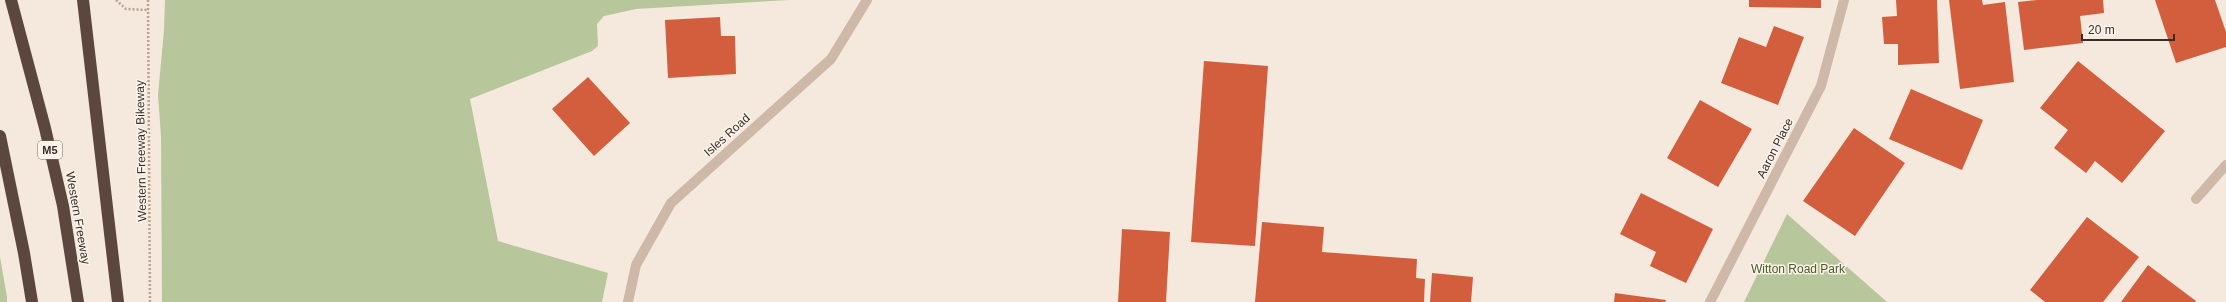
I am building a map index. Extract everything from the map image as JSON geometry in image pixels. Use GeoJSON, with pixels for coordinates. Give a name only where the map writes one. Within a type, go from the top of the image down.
{"type":"FeatureCollection","features":[{"type":"Feature","properties":{"kind":"highway","name":"Western Freeway"},"geometry":{"type":"LineString","coordinates":[[12,0],[44,120],[58,185],[78,302]]}},
{"type":"Feature","properties":{"kind":"highway"},"geometry":{"type":"LineString","coordinates":[[83,0],[118,302]]}},
{"type":"Feature","properties":{"kind":"highway"},"geometry":{"type":"LineString","coordinates":[[0,136],[24,253],[32,302]]}},
{"type":"Feature","properties":{"kind":"street","name":"Isles Road"},"geometry":{"type":"LineString","coordinates":[[628,302],[636,265],[671,203],[831,59],[867,0]]}},
{"type":"Feature","properties":{"kind":"street","name":"Aaron Place"},"geometry":{"type":"LineString","coordinates":[[1710,302],[1822,86],[1844,0]]}},
{"type":"Feature","properties":{"kind":"street"},"geometry":{"type":"LineString","coordinates":[[2196,199],[2226,166]]}},
{"type":"Feature","properties":{"kind":"path"},"geometry":{"type":"LineString","coordinates":[[116,0],[126,10],[149,10]]}},
{"type":"Feature","properties":{"kind":"path","name":"Western Freeway Bikeway"},"geometry":{"type":"LineString","coordinates":[[148,0],[150,302]]}},
{"type":"Feature","properties":{"kind":"green space"},"geometry":{"type":"Polygon","coordinates":[[[165,0],[789,0],[636,9],[604,16],[597,24],[598,46],[592,51],[470,99],[498,241],[608,273],[602,302],[162,302],[161,136],[158,95],[164,30],[165,0]]]}},
{"type":"Feature","properties":{"kind":"green space","name":"Witton Road Park"},"geometry":{"type":"Polygon","coordinates":[[[1787,214],[1887,302],[1744,302],[1787,214]]]}},
{"type":"Feature","properties":{"kind":"green space"},"geometry":{"type":"Polygon","coordinates":[[[0,257],[7,297],[7,302],[0,302],[0,257]]]}},
{"type":"Feature","properties":{"kind":"building"},"geometry":{"type":"Polygon","coordinates":[[[1749,0],[1821,0],[1821,8],[1749,7],[1749,0]]]}},
{"type":"Feature","properties":{"kind":"building"},"geometry":{"type":"Polygon","coordinates":[[[1896,0],[1937,0],[1939,63],[1898,65],[1898,44],[1884,44],[1882,17],[1897,16],[1896,0]]]}},
{"type":"Feature","properties":{"kind":"building"},"geometry":{"type":"Polygon","coordinates":[[[1949,0],[1982,0],[1983,5],[2005,2],[2014,82],[1960,89],[1949,0]]]}},
{"type":"Feature","properties":{"kind":"building"},"geometry":{"type":"Polygon","coordinates":[[[2037,0],[2103,0],[2104,13],[2080,16],[2083,43],[2024,50],[2018,2],[2037,0]]]}},
{"type":"Feature","properties":{"kind":"building"},"geometry":{"type":"Polygon","coordinates":[[[2155,0],[2215,0],[2226,32],[2226,47],[2176,63],[2155,0]]]}},
{"type":"Feature","properties":{"kind":"building"},"geometry":{"type":"Polygon","coordinates":[[[720,17],[721,36],[735,36],[736,74],[668,78],[665,20],[720,17]]]}},
{"type":"Feature","properties":{"kind":"building"},"geometry":{"type":"Polygon","coordinates":[[[1774,26],[1804,37],[1778,105],[1721,83],[1739,37],[1766,47],[1774,26]]]}},
{"type":"Feature","properties":{"kind":"building"},"geometry":{"type":"Polygon","coordinates":[[[1204,61],[1268,66],[1255,246],[1191,242],[1204,61]]]}},
{"type":"Feature","properties":{"kind":"building"},"geometry":{"type":"Polygon","coordinates":[[[2078,61],[2165,131],[2122,183],[2095,161],[2086,173],[2054,148],[2068,130],[2040,108],[2078,61]]]}},
{"type":"Feature","properties":{"kind":"building"},"geometry":{"type":"Polygon","coordinates":[[[588,77],[630,123],[594,156],[552,109],[588,77]]]}},
{"type":"Feature","properties":{"kind":"building"},"geometry":{"type":"Polygon","coordinates":[[[1911,89],[1983,120],[1962,170],[1889,139],[1911,89]]]}},
{"type":"Feature","properties":{"kind":"building"},"geometry":{"type":"Polygon","coordinates":[[[1700,100],[1752,129],[1718,187],[1667,158],[1700,100]]]}},
{"type":"Feature","properties":{"kind":"building"},"geometry":{"type":"Polygon","coordinates":[[[1854,128],[1905,163],[1855,236],[1803,201],[1854,128]]]}},
{"type":"Feature","properties":{"kind":"building"},"geometry":{"type":"Polygon","coordinates":[[[1641,193],[1713,229],[1686,283],[1650,266],[1656,252],[1620,234],[1641,193]]]}},
{"type":"Feature","properties":{"kind":"building"},"geometry":{"type":"Polygon","coordinates":[[[2087,217],[2139,257],[2103,302],[2045,302],[2030,290],[2087,217]]]}},
{"type":"Feature","properties":{"kind":"building"},"geometry":{"type":"Polygon","coordinates":[[[1262,222],[1324,227],[1322,252],[1417,259],[1416,278],[1425,279],[1424,302],[1255,302],[1262,222]]]}},
{"type":"Feature","properties":{"kind":"building"},"geometry":{"type":"Polygon","coordinates":[[[1122,229],[1170,232],[1166,302],[1118,302],[1122,229]]]}},
{"type":"Feature","properties":{"kind":"building"},"geometry":{"type":"Polygon","coordinates":[[[2148,265],[2196,301],[2121,302],[2148,265]]]}},
{"type":"Feature","properties":{"kind":"building"},"geometry":{"type":"Polygon","coordinates":[[[1432,273],[1473,277],[1471,302],[1430,302],[1432,273]]]}},
{"type":"Feature","properties":{"kind":"building"},"geometry":{"type":"Polygon","coordinates":[[[1615,293],[1666,300],[1665,302],[1614,302],[1615,293]]]}}]}
